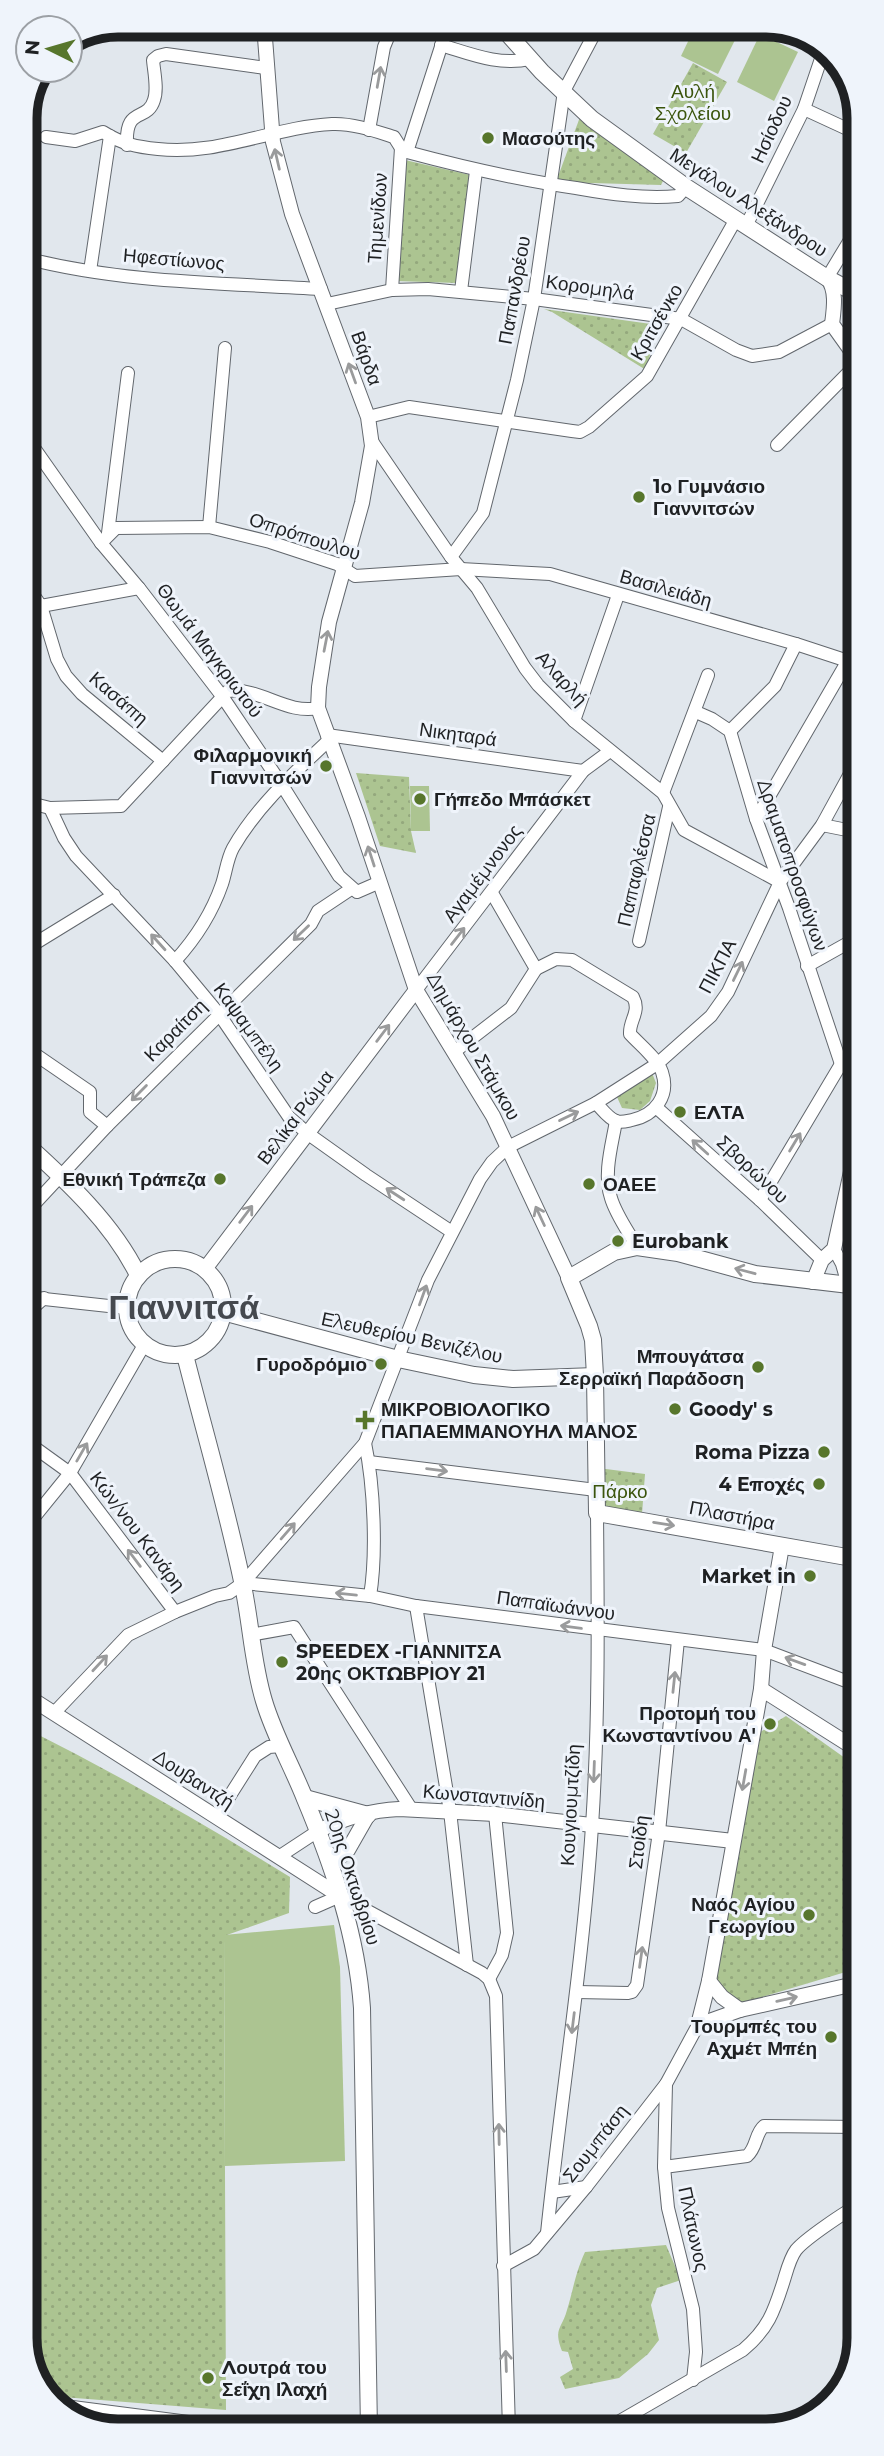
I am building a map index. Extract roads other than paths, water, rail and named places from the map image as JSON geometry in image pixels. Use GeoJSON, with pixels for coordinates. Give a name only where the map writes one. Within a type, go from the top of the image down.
{"type":"FeatureCollection","features":[{"type":"Feature","properties":{"kind":"main road","name":"Μεγάλου Αλεξάνδρου"},"geometry":{"type":"LineString","coordinates":[[511,37],[592,119],[686,187],[847,289]]}},
{"type":"Feature","properties":{"kind":"main road"},"geometry":{"type":"LineString","coordinates":[[37,1154],[61,1175],[126,1250],[138,1275]]}},
{"type":"Feature","properties":{"kind":"main road"},"geometry":{"type":"LineString","coordinates":[[569,1278],[614,1252],[637,1247],[678,1253],[755,1274],[847,1285]]}},
{"type":"Feature","properties":{"kind":"main road"},"geometry":{"type":"LineString","coordinates":[[166,1259],[188,1260],[205,1269],[220,1288],[223,1312],[215,1335],[196,1351],[185,1355],[160,1353],[144,1345],[131,1328],[127,1308],[130,1290],[138,1275],[146,1268],[166,1259]]}},
{"type":"Feature","properties":{"kind":"main road","name":"Κουγιουμτζίδη"},"geometry":{"type":"LineString","coordinates":[[569,1278],[589,1326],[596,1376],[597,1513]]}},
{"type":"Feature","properties":{"kind":"main road","name":"Ελευθερίου Βενιζέλου"},"geometry":{"type":"LineString","coordinates":[[223,1312],[398,1359],[474,1376],[513,1379],[596,1376]]}},
{"type":"Feature","properties":{"kind":"main road","name":"20ης Οκτωβρίου"},"geometry":{"type":"LineString","coordinates":[[185,1355],[243,1583],[262,1698],[318,1831],[356,1954],[361,1997],[369,2419]]}},
{"type":"Feature","properties":{"kind":"main road","name":"Πλαστήρα"},"geometry":{"type":"LineString","coordinates":[[597,1513],[847,1557]]}},
{"type":"Feature","properties":{"kind":"main road"},"geometry":{"type":"LineString","coordinates":[[305,1798],[368,1815]]}},
{"type":"Feature","properties":{"kind":"street","name":"Βάρδα"},"geometry":{"type":"LineString","coordinates":[[265,37],[272,134],[282,180],[292,214],[368,417],[372,446],[362,503],[342,569],[324,651],[318,708]]}},
{"type":"Feature","properties":{"kind":"street"},"geometry":{"type":"LineString","coordinates":[[369,130],[388,37]]}},
{"type":"Feature","properties":{"kind":"street","name":"Τημενίδων"},"geometry":{"type":"LineString","coordinates":[[392,290],[404,150],[444,37]]}},
{"type":"Feature","properties":{"kind":"street","name":"Παπανδρέου"},"geometry":{"type":"LineString","coordinates":[[451,557],[483,513],[534,299],[565,91],[594,37]]}},
{"type":"Feature","properties":{"kind":"street"},"geometry":{"type":"LineString","coordinates":[[441,45],[493,60],[517,62],[530,59]]}},
{"type":"Feature","properties":{"kind":"street"},"geometry":{"type":"LineString","coordinates":[[127,145],[128,125],[133,118],[149,109],[155,99],[153,60],[158,55],[266,68]]}},
{"type":"Feature","properties":{"kind":"street","name":"Ησίοδου"},"geometry":{"type":"LineString","coordinates":[[741,222],[804,109],[821,58]]}},
{"type":"Feature","properties":{"kind":"street"},"geometry":{"type":"LineString","coordinates":[[804,109],[847,129]]}},
{"type":"Feature","properties":{"kind":"street"},"geometry":{"type":"LineString","coordinates":[[46,137],[75,141],[103,132],[127,145],[173,152],[198,151],[298,128],[335,124],[394,137],[404,150],[476,171],[632,197],[678,196],[686,187]]}},
{"type":"Feature","properties":{"kind":"street"},"geometry":{"type":"LineString","coordinates":[[90,271],[110,136]]}},
{"type":"Feature","properties":{"kind":"street"},"geometry":{"type":"LineString","coordinates":[[461,291],[476,171]]}},
{"type":"Feature","properties":{"kind":"street","name":"Κριτσένκο"},"geometry":{"type":"LineString","coordinates":[[368,417],[409,407],[580,432],[589,428],[647,376],[741,222]]}},
{"type":"Feature","properties":{"kind":"street"},"geometry":{"type":"LineString","coordinates":[[847,245],[827,278],[833,285],[832,324],[847,347]]}},
{"type":"Feature","properties":{"kind":"street","name":"Ηφεστίωνος"},"geometry":{"type":"LineString","coordinates":[[37,260],[140,277],[321,289]]}},
{"type":"Feature","properties":{"kind":"street","name":"Κορομηλά"},"geometry":{"type":"LineString","coordinates":[[327,304],[392,290],[428,289],[534,299],[681,319],[752,356],[779,352],[832,324]]}},
{"type":"Feature","properties":{"kind":"street"},"geometry":{"type":"LineString","coordinates":[[209,527],[225,348]]}},
{"type":"Feature","properties":{"kind":"street"},"geometry":{"type":"LineString","coordinates":[[777,445],[847,372]]}},
{"type":"Feature","properties":{"kind":"street"},"geometry":{"type":"LineString","coordinates":[[105,538],[128,373]]}},
{"type":"Feature","properties":{"kind":"street","name":"Αλαρλή"},"geometry":{"type":"LineString","coordinates":[[371,440],[451,557],[487,604],[538,685],[574,721],[663,793],[684,830],[780,882]]}},
{"type":"Feature","properties":{"kind":"street","name":"Θωμά Μαγκριωτού"},"geometry":{"type":"LineString","coordinates":[[37,452],[105,538],[139,588],[222,696],[339,876],[354,890]]}},
{"type":"Feature","properties":{"kind":"street","name":"Οπρόπουλου"},"geometry":{"type":"LineString","coordinates":[[105,538],[116,528],[209,527],[270,542],[337,564],[355,576],[461,569]]}},
{"type":"Feature","properties":{"kind":"street","name":"Βασιλειάδη"},"geometry":{"type":"LineString","coordinates":[[461,569],[550,574],[796,644],[847,661]]}},
{"type":"Feature","properties":{"kind":"street"},"geometry":{"type":"LineString","coordinates":[[41,606],[139,588]]}},
{"type":"Feature","properties":{"kind":"street"},"geometry":{"type":"LineString","coordinates":[[574,721],[618,595]]}},
{"type":"Feature","properties":{"kind":"street","name":"Κασάπη"},"geometry":{"type":"LineString","coordinates":[[37,600],[57,659],[66,676],[82,694],[163,761]]}},
{"type":"Feature","properties":{"kind":"street"},"geometry":{"type":"LineString","coordinates":[[696,712],[730,731],[775,686],[796,644]]}},
{"type":"Feature","properties":{"kind":"street"},"geometry":{"type":"LineString","coordinates":[[757,819],[847,671]]}},
{"type":"Feature","properties":{"kind":"street","name":"Παπαφλέσσα"},"geometry":{"type":"LineString","coordinates":[[663,793],[708,675]]}},
{"type":"Feature","properties":{"kind":"street"},"geometry":{"type":"LineString","coordinates":[[37,805],[50,808],[121,806],[228,691],[245,691],[302,710],[318,708]]}},
{"type":"Feature","properties":{"kind":"street","name":"Δημάρχου Στάμκου"},"geometry":{"type":"LineString","coordinates":[[318,708],[416,990],[493,1116],[569,1278]]}},
{"type":"Feature","properties":{"kind":"street","name":"Δραματοπροσφύγων"},"geometry":{"type":"LineString","coordinates":[[730,731],[757,819],[841,1064],[847,1067]]}},
{"type":"Feature","properties":{"kind":"street"},"geometry":{"type":"LineString","coordinates":[[176,961],[193,941],[208,916],[234,846],[246,827],[282,785],[329,740],[327,735]]}},
{"type":"Feature","properties":{"kind":"street","name":"Νικηταρά"},"geometry":{"type":"LineString","coordinates":[[327,735],[583,772]]}},
{"type":"Feature","properties":{"kind":"street","name":"Αγαμέμνονος"},"geometry":{"type":"LineString","coordinates":[[416,990],[583,772],[610,751]]}},
{"type":"Feature","properties":{"kind":"street","name":"ΠΙΚΠΑ"},"geometry":{"type":"LineString","coordinates":[[508,1147],[596,1103],[657,1063],[711,1016],[728,992],[780,882],[822,825],[847,779]]}},
{"type":"Feature","properties":{"kind":"street","name":"Παπαφλέσσα"},"geometry":{"type":"LineString","coordinates":[[639,941],[669,807]]}},
{"type":"Feature","properties":{"kind":"street","name":"Καψαμπέλη"},"geometry":{"type":"LineString","coordinates":[[50,808],[76,856],[176,961],[219,1014],[289,1117],[307,1133],[452,1232]]}},
{"type":"Feature","properties":{"kind":"street"},"geometry":{"type":"LineString","coordinates":[[822,825],[847,830]]}},
{"type":"Feature","properties":{"kind":"street","name":"Καραίτση"},"geometry":{"type":"LineString","coordinates":[[37,1201],[107,1126],[311,924],[318,911],[354,890],[380,882]]}},
{"type":"Feature","properties":{"kind":"street"},"geometry":{"type":"LineString","coordinates":[[492,893],[536,969]]}},
{"type":"Feature","properties":{"kind":"street"},"geometry":{"type":"LineString","coordinates":[[37,942],[114,895]]}},
{"type":"Feature","properties":{"kind":"street"},"geometry":{"type":"LineString","coordinates":[[807,966],[847,944]]}},
{"type":"Feature","properties":{"kind":"street"},"geometry":{"type":"LineString","coordinates":[[454,1052],[511,1009],[536,969],[556,959],[572,960],[633,997],[637,1007],[630,1034],[657,1063],[662,1073],[662,1097],[657,1108],[642,1118],[616,1121],[596,1103]]}},
{"type":"Feature","properties":{"kind":"street","name":"Βελίκα Ρώμα"},"geometry":{"type":"LineString","coordinates":[[205,1269],[416,990]]}},
{"type":"Feature","properties":{"kind":"street"},"geometry":{"type":"LineString","coordinates":[[37,1056],[90,1092],[90,1112],[107,1126]]}},
{"type":"Feature","properties":{"kind":"street"},"geometry":{"type":"LineString","coordinates":[[760,1200],[841,1064]]}},
{"type":"Feature","properties":{"kind":"street","name":"Σβορώνου"},"geometry":{"type":"LineString","coordinates":[[657,1108],[760,1200],[822,1260]]}},
{"type":"Feature","properties":{"kind":"street"},"geometry":{"type":"LineString","coordinates":[[616,1121],[608,1186],[615,1210],[637,1247]]}},
{"type":"Feature","properties":{"kind":"street"},"geometry":{"type":"LineString","coordinates":[[54,1713],[128,1635],[176,1612],[229,1593],[243,1583],[365,1443],[428,1280],[480,1179],[500,1152],[508,1147]]}},
{"type":"Feature","properties":{"kind":"street"},"geometry":{"type":"LineString","coordinates":[[813,1282],[822,1260],[834,1249],[847,1190]]}},
{"type":"Feature","properties":{"kind":"street"},"geometry":{"type":"LineString","coordinates":[[834,1249],[847,1274]]}},
{"type":"Feature","properties":{"kind":"street"},"geometry":{"type":"LineString","coordinates":[[37,1298],[127,1308]]}},
{"type":"Feature","properties":{"kind":"street"},"geometry":{"type":"LineString","coordinates":[[37,1304],[44,1298]]}},
{"type":"Feature","properties":{"kind":"street"},"geometry":{"type":"LineString","coordinates":[[37,1514],[70,1473],[144,1345]]}},
{"type":"Feature","properties":{"kind":"street"},"geometry":{"type":"LineString","coordinates":[[365,1443],[369,1462],[374,1573],[370,1596]]}},
{"type":"Feature","properties":{"kind":"street","name":"Κών/νου Κανάρη"},"geometry":{"type":"LineString","coordinates":[[37,1449],[70,1473],[176,1612]]}},
{"type":"Feature","properties":{"kind":"street"},"geometry":{"type":"LineString","coordinates":[[369,1462],[596,1490]]}},
{"type":"Feature","properties":{"kind":"street","name":"Κουγιουμτζίδη"},"geometry":{"type":"LineString","coordinates":[[547,2233],[577,1992],[592,1826],[598,1630],[597,1513]]}},
{"type":"Feature","properties":{"kind":"street"},"geometry":{"type":"LineString","coordinates":[[698,2025],[709,1981],[761,1689],[764,1650],[782,1546]]}},
{"type":"Feature","properties":{"kind":"street","name":"Παπαϊωάννου"},"geometry":{"type":"LineString","coordinates":[[243,1583],[370,1596],[416,1606],[764,1650],[847,1681]]}},
{"type":"Feature","properties":{"kind":"street"},"geometry":{"type":"LineString","coordinates":[[416,1606],[450,1811],[467,1965]]}},
{"type":"Feature","properties":{"kind":"street"},"geometry":{"type":"LineString","coordinates":[[250,1635],[294,1627],[412,1810]]}},
{"type":"Feature","properties":{"kind":"street","name":"Στοίδη"},"geometry":{"type":"LineString","coordinates":[[577,1992],[628,1993],[635,1989],[659,1832],[678,1640]]}},
{"type":"Feature","properties":{"kind":"street"},"geometry":{"type":"LineString","coordinates":[[761,1689],[847,1743]]}},
{"type":"Feature","properties":{"kind":"street","name":"Δουβαντζή"},"geometry":{"type":"LineString","coordinates":[[37,1702],[340,1896]]}},
{"type":"Feature","properties":{"kind":"street"},"geometry":{"type":"LineString","coordinates":[[217,1816],[256,1756],[269,1746],[281,1746]]}},
{"type":"Feature","properties":{"kind":"street","name":"Κωνσταντινίδη"},"geometry":{"type":"LineString","coordinates":[[318,1831],[339,1821],[383,1810],[412,1810],[495,1814],[733,1841]]}},
{"type":"Feature","properties":{"kind":"street"},"geometry":{"type":"LineString","coordinates":[[489,1979],[502,1955],[507,1933],[495,1814]]}},
{"type":"Feature","properties":{"kind":"street"},"geometry":{"type":"LineString","coordinates":[[330,1866],[348,1850],[368,1815]]}},
{"type":"Feature","properties":{"kind":"street"},"geometry":{"type":"LineString","coordinates":[[280,1856],[318,1831]]}},
{"type":"Feature","properties":{"kind":"street"},"geometry":{"type":"LineString","coordinates":[[315,1907],[340,1896],[489,1979],[496,1996],[509,2419]]}},
{"type":"Feature","properties":{"kind":"street"},"geometry":{"type":"LineString","coordinates":[[709,1981],[722,1997],[740,2010]]}},
{"type":"Feature","properties":{"kind":"street"},"geometry":{"type":"LineString","coordinates":[[698,2025],[740,2010],[847,1986]]}},
{"type":"Feature","properties":{"kind":"street","name":"Σουμπάση"},"geometry":{"type":"LineString","coordinates":[[503,2266],[534,2249],[586,2187],[666,2084],[698,2025]]}},
{"type":"Feature","properties":{"kind":"street","name":"Πλάτωνος"},"geometry":{"type":"LineString","coordinates":[[666,2084],[664,2167],[668,2208],[693,2309],[696,2352],[693,2380]]}},
{"type":"Feature","properties":{"kind":"street"},"geometry":{"type":"LineString","coordinates":[[664,2167],[747,2156],[764,2126],[847,2127]]}},
{"type":"Feature","properties":{"kind":"street"},"geometry":{"type":"LineString","coordinates":[[552,2192],[586,2187]]}},
{"type":"Feature","properties":{"kind":"street"},"geometry":{"type":"LineString","coordinates":[[624,2419],[743,2350],[756,2339],[775,2311],[797,2249],[847,2213]]}},
{"type":"Feature","properties":{"kind":"street"},"geometry":{"type":"LineString","coordinates":[[79,2409],[157,2419]]}},
{"type":"Feature","properties":{"kind":"place","name":"Μασούτης"},"geometry":{"type":"Point","coordinates":[488,138]}},
{"type":"Feature","properties":{"kind":"place","name":"1ο Γυμνάσιο Γιαννιτσών"},"geometry":{"type":"Point","coordinates":[639,497]}},
{"type":"Feature","properties":{"kind":"place","name":"Φιλαρμονική Γιαννιτσών"},"geometry":{"type":"Point","coordinates":[326,766]}},
{"type":"Feature","properties":{"kind":"place","name":"Γήπεδο Μπάσκετ"},"geometry":{"type":"Point","coordinates":[420,799]}},
{"type":"Feature","properties":{"kind":"place","name":"ΕΛΤΑ"},"geometry":{"type":"Point","coordinates":[680,1112]}},
{"type":"Feature","properties":{"kind":"place","name":"Εθνική Τράπεζα"},"geometry":{"type":"Point","coordinates":[220,1179]}},
{"type":"Feature","properties":{"kind":"place","name":"ΟΑΕΕ"},"geometry":{"type":"Point","coordinates":[589,1184]}},
{"type":"Feature","properties":{"kind":"place","name":"Eurobank"},"geometry":{"type":"Point","coordinates":[618,1241]}},
{"type":"Feature","properties":{"kind":"place","name":"Γυροδρόμιο"},"geometry":{"type":"Point","coordinates":[381,1364]}},
{"type":"Feature","properties":{"kind":"place","name":"Μπουγάτσα Σερραϊκή Παράδοση"},"geometry":{"type":"Point","coordinates":[758,1367]}},
{"type":"Feature","properties":{"kind":"place","name":"Goody' s"},"geometry":{"type":"Point","coordinates":[675,1409]}},
{"type":"Feature","properties":{"kind":"place","name":"ΜΙΚΡΟΒΙΟΛΟΓΙΚΟ ΠΑΠΑΕΜΜΑΝΟΥΗΛ ΜΑΝΟΣ"},"geometry":{"type":"Point","coordinates":[365,1420]}},
{"type":"Feature","properties":{"kind":"place","name":"Roma Pizza"},"geometry":{"type":"Point","coordinates":[824,1452]}},
{"type":"Feature","properties":{"kind":"place","name":"4 Eποχές"},"geometry":{"type":"Point","coordinates":[819,1484]}},
{"type":"Feature","properties":{"kind":"place","name":"Market in"},"geometry":{"type":"Point","coordinates":[810,1576]}},
{"type":"Feature","properties":{"kind":"place","name":"SPEEDEX -ΓΙΑΝΝΙΤΣΑ 20ης ΟΚΤΩΒΡΙΟΥ 21"},"geometry":{"type":"Point","coordinates":[282,1662]}},
{"type":"Feature","properties":{"kind":"place","name":"Προτομή του Κωνσταντίνου Α'"},"geometry":{"type":"Point","coordinates":[770,1724]}},
{"type":"Feature","properties":{"kind":"place","name":"Ναός Αγίου Γεωργίου"},"geometry":{"type":"Point","coordinates":[809,1915]}},
{"type":"Feature","properties":{"kind":"place","name":"Τουρμπές του Αχμέτ Μπέη"},"geometry":{"type":"Point","coordinates":[831,2037]}},
{"type":"Feature","properties":{"kind":"place","name":"Λουτρά του Σεΐχη Ιλαχή"},"geometry":{"type":"Point","coordinates":[208,2378]}},
{"type":"Feature","properties":{"kind":"district","name":"Γιαννιτσά"},"geometry":{"type":"Point","coordinates":[184,1307]}},
{"type":"Feature","properties":{"kind":"park label","name":"Αυλή Σχολείου"},"geometry":{"type":"Point","coordinates":[693,102]}},
{"type":"Feature","properties":{"kind":"park label","name":"Πάρκο"},"geometry":{"type":"Point","coordinates":[620,1491]}}]}
